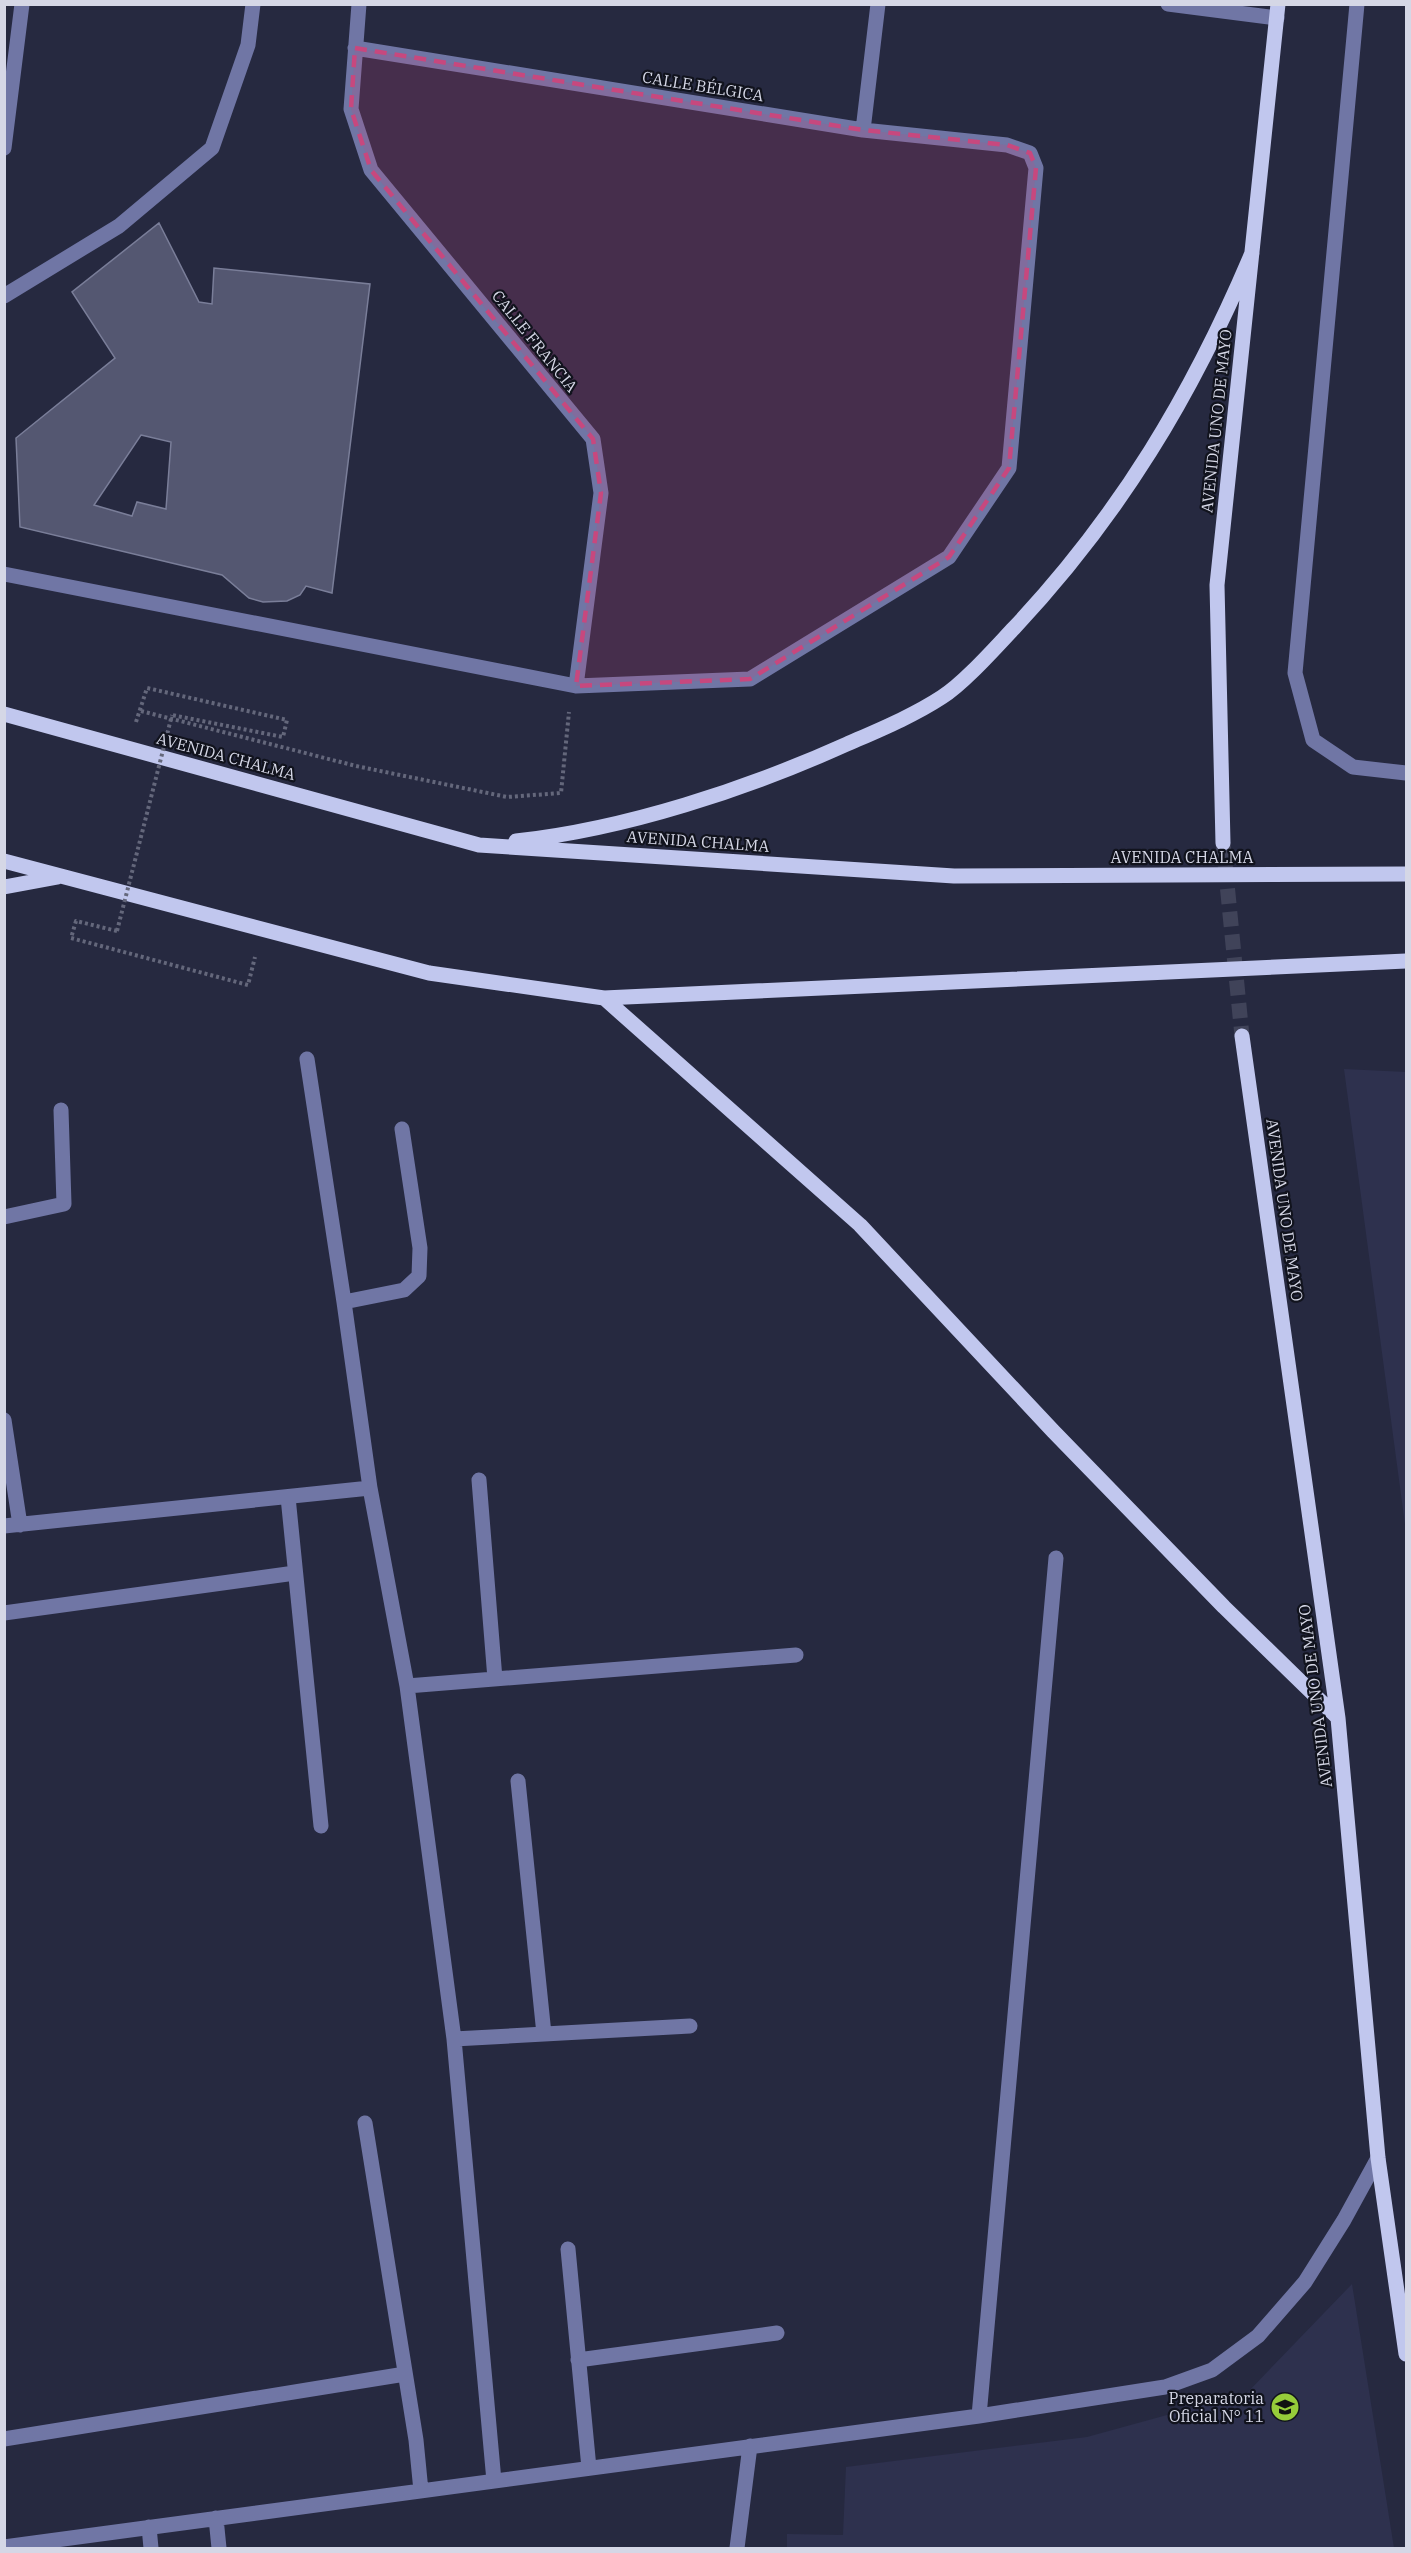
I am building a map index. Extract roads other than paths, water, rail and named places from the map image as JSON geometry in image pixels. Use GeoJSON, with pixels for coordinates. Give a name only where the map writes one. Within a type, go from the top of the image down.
{"type":"FeatureCollection","features":[{"type":"Feature","properties":{"kind":"main road","name":"AVENIDA UNO DE MAYO"},"geometry":{"type":"LineString","coordinates":[[1223,843],[1218,585],[1277,11]]}},
{"type":"Feature","properties":{"kind":"main road"},"geometry":{"type":"LineString","coordinates":[[479,845],[528,840],[598,826],[736,788],[817,757],[876,731],[943,696],[992,651],[1038,602],[1081,552],[1121,499],[1160,440],[1194,380],[1225,318],[1252,253]]}},
{"type":"Feature","properties":{"kind":"main road","name":"AVENIDA CHALMA"},"geometry":{"type":"LineString","coordinates":[[4,714],[479,845],[954,876],[1407,874]]}},
{"type":"Feature","properties":{"kind":"main road"},"geometry":{"type":"LineString","coordinates":[[4,861],[429,973],[604,998],[1407,961]]}},
{"type":"Feature","properties":{"kind":"main road"},"geometry":{"type":"LineString","coordinates":[[4,887],[63,877]]}},
{"type":"Feature","properties":{"kind":"main road"},"geometry":{"type":"LineString","coordinates":[[604,998],[860,1225],[1159,1540],[1338,1718]]}},
{"type":"Feature","properties":{"kind":"main road","name":"AVENIDA UNO DE MAYO"},"geometry":{"type":"LineString","coordinates":[[1242,1036],[1338,1718],[1378,2158],[1407,2354]]}},
{"type":"Feature","properties":{"kind":"street"},"geometry":{"type":"LineString","coordinates":[[4,148],[22,4]]}},
{"type":"Feature","properties":{"kind":"street"},"geometry":{"type":"LineString","coordinates":[[4,296],[119,226],[212,148],[248,45],[253,4]]}},
{"type":"Feature","properties":{"kind":"street","name":"CALLE FRANCIA"},"geometry":{"type":"LineString","coordinates":[[359,4],[351,109],[371,170],[593,439],[601,493],[576,686]]}},
{"type":"Feature","properties":{"kind":"street"},"geometry":{"type":"LineString","coordinates":[[864,130],[879,4]]}},
{"type":"Feature","properties":{"kind":"street"},"geometry":{"type":"LineString","coordinates":[[1168,4],[1277,11]]}},
{"type":"Feature","properties":{"kind":"street"},"geometry":{"type":"LineString","coordinates":[[1357,4],[1295,673],[1313,740],[1353,767],[1407,773]]}},
{"type":"Feature","properties":{"kind":"street","name":"CALLE BÉLGICA"},"geometry":{"type":"LineString","coordinates":[[355,48],[864,130],[1007,145],[1030,153],[1036,168],[1009,468],[949,557],[750,679],[576,686]]}},
{"type":"Feature","properties":{"kind":"street"},"geometry":{"type":"LineString","coordinates":[[4,574],[576,686]]}},
{"type":"Feature","properties":{"kind":"street"},"geometry":{"type":"LineString","coordinates":[[306,1059],[370,1488],[407,1686],[454,2039],[494,2481]]}},
{"type":"Feature","properties":{"kind":"street"},"geometry":{"type":"LineString","coordinates":[[4,1217],[63,1204],[61,1110]]}},
{"type":"Feature","properties":{"kind":"street"},"geometry":{"type":"LineString","coordinates":[[344,1302],[404,1290],[419,1276],[420,1248],[402,1129]]}},
{"type":"Feature","properties":{"kind":"street"},"geometry":{"type":"LineString","coordinates":[[4,1420],[12,1526],[370,1488]]}},
{"type":"Feature","properties":{"kind":"street"},"geometry":{"type":"LineString","coordinates":[[479,1480],[495,1679]]}},
{"type":"Feature","properties":{"kind":"street"},"geometry":{"type":"LineString","coordinates":[[288,1497],[321,1826]]}},
{"type":"Feature","properties":{"kind":"street"},"geometry":{"type":"LineString","coordinates":[[979,2416],[1056,1558]]}},
{"type":"Feature","properties":{"kind":"street"},"geometry":{"type":"LineString","coordinates":[[4,1612],[295,1573]]}},
{"type":"Feature","properties":{"kind":"street"},"geometry":{"type":"LineString","coordinates":[[407,1686],[796,1654]]}},
{"type":"Feature","properties":{"kind":"street"},"geometry":{"type":"LineString","coordinates":[[518,1781],[544,2034]]}},
{"type":"Feature","properties":{"kind":"street"},"geometry":{"type":"LineString","coordinates":[[454,2039],[690,2026]]}},
{"type":"Feature","properties":{"kind":"street"},"geometry":{"type":"LineString","coordinates":[[365,2123],[416,2440],[421,2491]]}},
{"type":"Feature","properties":{"kind":"street"},"geometry":{"type":"LineString","coordinates":[[4,2547],[979,2416],[1165,2387],[1212,2370],[1258,2336],[1305,2282],[1378,2158]]}},
{"type":"Feature","properties":{"kind":"street"},"geometry":{"type":"LineString","coordinates":[[568,2249],[589,2468]]}},
{"type":"Feature","properties":{"kind":"street"},"geometry":{"type":"LineString","coordinates":[[578,2360],[777,2333]]}},
{"type":"Feature","properties":{"kind":"street"},"geometry":{"type":"LineString","coordinates":[[4,2439],[405,2374]]}},
{"type":"Feature","properties":{"kind":"street"},"geometry":{"type":"LineString","coordinates":[[737,2548],[750,2446]]}},
{"type":"Feature","properties":{"kind":"street"},"geometry":{"type":"LineString","coordinates":[[216,2518],[219,2548]]}},
{"type":"Feature","properties":{"kind":"street"},"geometry":{"type":"LineString","coordinates":[[149,2527],[151,2548]]}},
{"type":"Feature","properties":{"kind":"tunnel"},"geometry":{"type":"LineString","coordinates":[[1223,843],[1242,1036]]}},
{"type":"Feature","properties":{"kind":"place","name":"Preparatoria Oficial N° 11"},"geometry":{"type":"Point","coordinates":[1285,2407]}}]}
